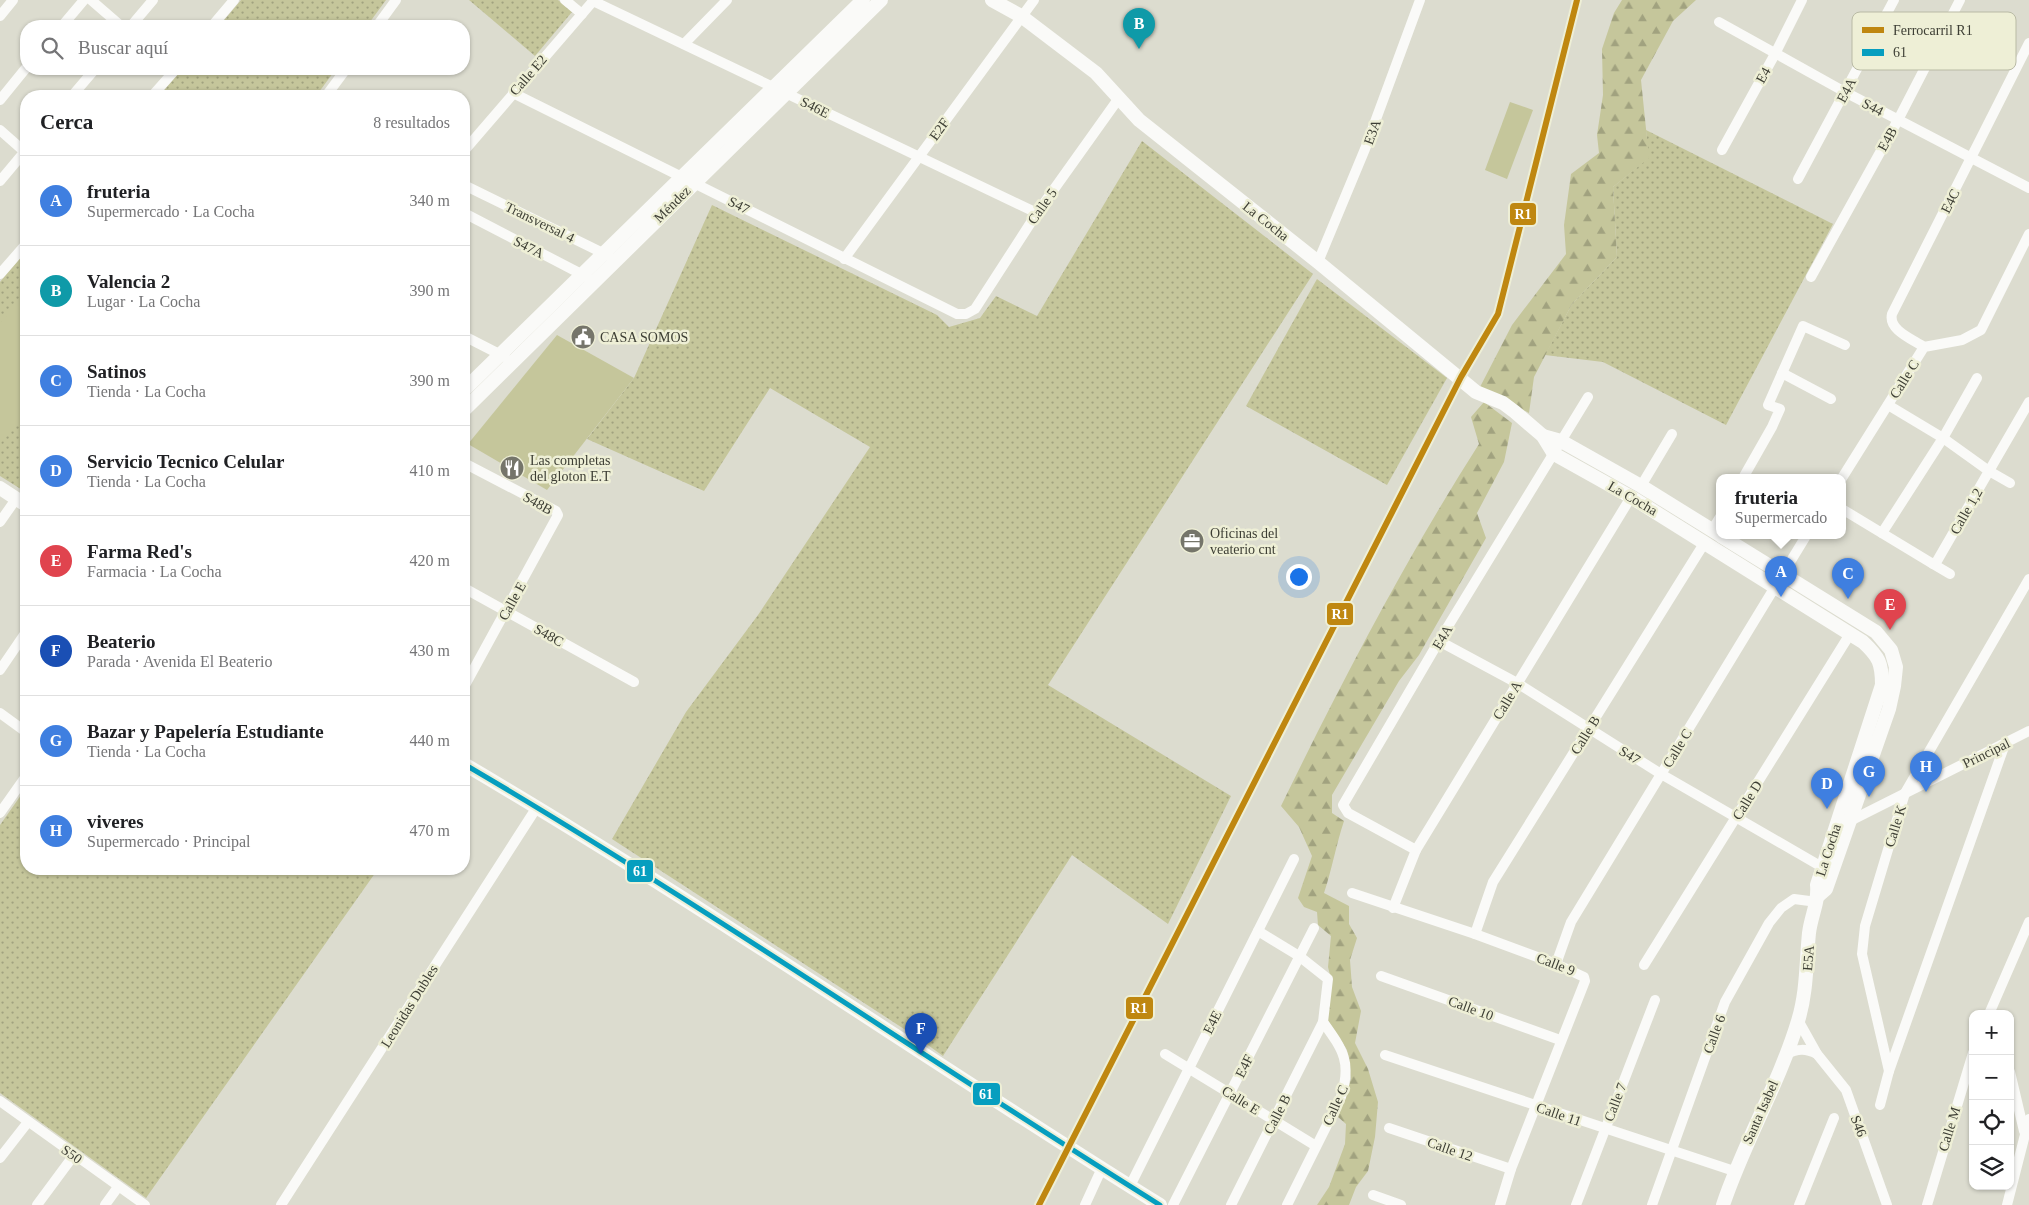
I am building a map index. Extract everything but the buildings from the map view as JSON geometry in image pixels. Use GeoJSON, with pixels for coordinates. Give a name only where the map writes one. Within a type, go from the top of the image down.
{"type":"FeatureCollection","features":[{"type":"Feature","properties":{"kind":"street"},"geometry":{"type":"LineString","coordinates":[[0,16],[13,0]]}},
{"type":"Feature","properties":{"kind":"street"},"geometry":{"type":"LineString","coordinates":[[67,20],[84,0]]}},
{"type":"Feature","properties":{"kind":"street"},"geometry":{"type":"LineString","coordinates":[[91,0],[114,20]]}},
{"type":"Feature","properties":{"kind":"street"},"geometry":{"type":"LineString","coordinates":[[136,20],[153,0]]}},
{"type":"Feature","properties":{"kind":"street"},"geometry":{"type":"LineString","coordinates":[[217,20],[234,0]]}},
{"type":"Feature","properties":{"kind":"street"},"geometry":{"type":"LineString","coordinates":[[381,20],[396,0]]}},
{"type":"Feature","properties":{"kind":"street"},"geometry":{"type":"LineString","coordinates":[[565,0],[582,14]]}},
{"type":"Feature","properties":{"kind":"street","name":"Calle E2"},"geometry":{"type":"LineString","coordinates":[[470,144],[594,0]]}},
{"type":"Feature","properties":{"kind":"street","name":"S46E"},"geometry":{"type":"LineString","coordinates":[[594,0],[1037,213]]}},
{"type":"Feature","properties":{"kind":"street"},"geometry":{"type":"LineString","coordinates":[[684,44],[727,0]]}},
{"type":"Feature","properties":{"kind":"street","name":"Méndez"},"geometry":{"type":"LineString","coordinates":[[780,90],[863,0]]}},
{"type":"Feature","properties":{"kind":"street","name":"Méndez"},"geometry":{"type":"LineString","coordinates":[[470,404],[595,280],[610,257],[688,179],[780,90],[881,0]]}},
{"type":"Feature","properties":{"kind":"street","name":"La Cocha"},"geometry":{"type":"LineString","coordinates":[[992,0],[1022,16],[1096,73],[1139,120],[1484,397],[1502,403],[1543,436],[1554,454],[1631,497],[1714,536]]}},
{"type":"Feature","properties":{"kind":"street","name":"E2F"},"geometry":{"type":"LineString","coordinates":[[844,259],[1034,0]]}},
{"type":"Feature","properties":{"kind":"street","name":"E3A"},"geometry":{"type":"LineString","coordinates":[[1318,262],[1366,149],[1420,0]]}},
{"type":"Feature","properties":{"kind":"street","name":"E4"},"geometry":{"type":"LineString","coordinates":[[1722,150],[1775,54],[1802,0]]}},
{"type":"Feature","properties":{"kind":"street","name":"E4A"},"geometry":{"type":"LineString","coordinates":[[1888,12],[1894,0]]}},
{"type":"Feature","properties":{"kind":"street","name":"E4B"},"geometry":{"type":"LineString","coordinates":[[1954,12],[1960,0]]}},
{"type":"Feature","properties":{"kind":"street","name":"S44"},"geometry":{"type":"LineString","coordinates":[[1719,22],[1845,92],[2029,188]]}},
{"type":"Feature","properties":{"kind":"street","name":"E4C"},"geometry":{"type":"LineString","coordinates":[[2016,69],[2029,43]]}},
{"type":"Feature","properties":{"kind":"street","name":"E4A"},"geometry":{"type":"LineString","coordinates":[[1798,179],[1857,70]]}},
{"type":"Feature","properties":{"kind":"street","name":"E4B"},"geometry":{"type":"LineString","coordinates":[[1811,277],[1924,70]]}},
{"type":"Feature","properties":{"kind":"street","name":"E4C"},"geometry":{"type":"LineString","coordinates":[[1924,347],[1893,327],[1890,320],[2016,70]]}},
{"type":"Feature","properties":{"kind":"street"},"geometry":{"type":"LineString","coordinates":[[0,100],[20,75]]}},
{"type":"Feature","properties":{"kind":"street"},"geometry":{"type":"LineString","coordinates":[[77,90],[90,75]]}},
{"type":"Feature","properties":{"kind":"street"},"geometry":{"type":"LineString","coordinates":[[157,90],[169,75]]}},
{"type":"Feature","properties":{"kind":"street"},"geometry":{"type":"LineString","coordinates":[[330,90],[342,75]]}},
{"type":"Feature","properties":{"kind":"street","name":"S47"},"geometry":{"type":"LineString","coordinates":[[512,93],[688,179],[844,259],[957,314],[966,314]]}},
{"type":"Feature","properties":{"kind":"street","name":"Calle 5"},"geometry":{"type":"LineString","coordinates":[[966,314],[975,309],[1037,213],[1119,98]]}},
{"type":"Feature","properties":{"kind":"street"},"geometry":{"type":"LineString","coordinates":[[0,130],[20,146]]}},
{"type":"Feature","properties":{"kind":"street"},"geometry":{"type":"LineString","coordinates":[[0,181],[20,158]]}},
{"type":"Feature","properties":{"kind":"street","name":"Transversal 4"},"geometry":{"type":"LineString","coordinates":[[470,189],[610,257]]}},
{"type":"Feature","properties":{"kind":"street","name":"S47A"},"geometry":{"type":"LineString","coordinates":[[470,216],[595,280]]}},
{"type":"Feature","properties":{"kind":"street","name":"Calle C"},"geometry":{"type":"LineString","coordinates":[[1845,474],[1924,347],[1962,340],[1981,330],[2029,234]]}},
{"type":"Feature","properties":{"kind":"street"},"geometry":{"type":"LineString","coordinates":[[0,274],[20,251]]}},
{"type":"Feature","properties":{"kind":"street","name":"Méndez"},"geometry":{"type":"LineString","coordinates":[[470,384],[582,274],[610,257]]}},
{"type":"Feature","properties":{"kind":"street"},"geometry":{"type":"LineString","coordinates":[[1745,474],[1780,409],[1768,405],[1802,326],[1846,345]]}},
{"type":"Feature","properties":{"kind":"street"},"geometry":{"type":"LineString","coordinates":[[470,339],[514,361]]}},
{"type":"Feature","properties":{"kind":"street"},"geometry":{"type":"LineString","coordinates":[[1782,372],[1831,399]]}},
{"type":"Feature","properties":{"kind":"street"},"geometry":{"type":"LineString","coordinates":[[1882,533],[1943,438],[1977,378]]}},
{"type":"Feature","properties":{"kind":"street","name":"E4A"},"geometry":{"type":"LineString","coordinates":[[1416,850],[1348,813],[1343,805],[1439,641],[1588,397]]}},
{"type":"Feature","properties":{"kind":"street","name":"Calle 1,2"},"geometry":{"type":"LineString","coordinates":[[1933,564],[1937,561],[2029,402]]}},
{"type":"Feature","properties":{"kind":"street"},"geometry":{"type":"LineString","coordinates":[[1888,405],[1943,438],[1989,471],[2010,483]]}},
{"type":"Feature","properties":{"kind":"street"},"geometry":{"type":"LineString","coordinates":[[1641,486],[1672,434]]}},
{"type":"Feature","properties":{"kind":"street","name":"La Cocha"},"geometry":{"type":"LineString","coordinates":[[1543,436],[1561,441],[1641,486],[1714,536]]}},
{"type":"Feature","properties":{"kind":"street","name":"S48B"},"geometry":{"type":"LineString","coordinates":[[470,466],[556,512],[558,515]]}},
{"type":"Feature","properties":{"kind":"street"},"geometry":{"type":"LineString","coordinates":[[0,488],[20,500]]}},
{"type":"Feature","properties":{"kind":"street","name":"Calle A"},"geometry":{"type":"LineString","coordinates":[[1393,908],[1416,850],[1631,497]]}},
{"type":"Feature","properties":{"kind":"street"},"geometry":{"type":"LineString","coordinates":[[0,522],[20,506]]}},
{"type":"Feature","properties":{"kind":"street"},"geometry":{"type":"LineString","coordinates":[[1846,511],[1950,574]]}},
{"type":"Feature","properties":{"kind":"street","name":"Calle E"},"geometry":{"type":"LineString","coordinates":[[470,676],[558,515]]}},
{"type":"Feature","properties":{"kind":"street","name":"Calle B"},"geometry":{"type":"LineString","coordinates":[[1475,934],[1493,882],[1588,729],[1714,536]]}},
{"type":"Feature","properties":{"kind":"street","name":"La Cocha"},"geometry":{"type":"LineString","coordinates":[[1718,539],[1775,587],[1863,642],[1875,654],[1882,666],[1882,686],[1822,867],[1817,885],[1818,899]]}},
{"type":"Feature","properties":{"kind":"street","name":"La Cocha"},"geometry":{"type":"LineString","coordinates":[[1720,539],[1783,573],[1876,632],[1891,650],[1896,667],[1889,709],[1826,889],[1818,899]]}},
{"type":"Feature","properties":{"kind":"street","name":"Calle C"},"geometry":{"type":"LineString","coordinates":[[1556,964],[1571,922],[1804,539]]}},
{"type":"Feature","properties":{"kind":"street","name":"Calle K"},"geometry":{"type":"LineString","coordinates":[[1889,1071],[1862,954],[1865,926],[1905,793],[2029,579]]}},
{"type":"Feature","properties":{"kind":"street","name":"S48C"},"geometry":{"type":"LineString","coordinates":[[470,591],[634,682]]}},
{"type":"Feature","properties":{"kind":"street","name":"Calle D"},"geometry":{"type":"LineString","coordinates":[[1644,965],[1850,634]]}},
{"type":"Feature","properties":{"kind":"street"},"geometry":{"type":"LineString","coordinates":[[0,670],[20,641]]}},
{"type":"Feature","properties":{"kind":"street","name":"S47"},"geometry":{"type":"LineString","coordinates":[[1439,641],[1517,684],[1661,774],[1822,867]]}},
{"type":"Feature","properties":{"kind":"street"},"geometry":{"type":"LineString","coordinates":[[0,713],[20,728]]}},
{"type":"Feature","properties":{"kind":"street"},"geometry":{"type":"LineString","coordinates":[[2026,733],[2029,724]]}},
{"type":"Feature","properties":{"kind":"street","name":"Principal"},"geometry":{"type":"LineString","coordinates":[[1835,828],[2026,733]]}},
{"type":"Feature","properties":{"kind":"street","name":"Calle K"},"geometry":{"type":"LineString","coordinates":[[1880,1105],[1889,1071],[2005,744]]}},
{"type":"Feature","properties":{"kind":"street"},"geometry":{"type":"LineString","coordinates":[[470,768],[537,807],[1160,1205]]}},
{"type":"Feature","properties":{"kind":"street"},"geometry":{"type":"LineString","coordinates":[[0,813],[20,785]]}},
{"type":"Feature","properties":{"kind":"street","name":"Leonidas Dubles"},"geometry":{"type":"LineString","coordinates":[[281,1205],[537,807]]}},
{"type":"Feature","properties":{"kind":"street","name":"E4E"},"geometry":{"type":"LineString","coordinates":[[1130,1186],[1294,859]]}},
{"type":"Feature","properties":{"kind":"street","name":"Calle 9"},"geometry":{"type":"LineString","coordinates":[[1352,893],[1475,934],[1578,972],[1584,977],[1585,982],[1560,1040],[1511,1169],[1500,1205]]}},
{"type":"Feature","properties":{"kind":"street","name":"Calle 6"},"geometry":{"type":"LineString","coordinates":[[1652,1205],[1725,1002],[1769,923],[1781,908],[1794,899],[1818,899]]}},
{"type":"Feature","properties":{"kind":"street","name":"E5A"},"geometry":{"type":"LineString","coordinates":[[1798,1020],[1806,986],[1810,932],[1818,899]]}},
{"type":"Feature","properties":{"kind":"street"},"geometry":{"type":"LineString","coordinates":[[1995,1009],[2029,922]]}},
{"type":"Feature","properties":{"kind":"street","name":"E4F"},"geometry":{"type":"LineString","coordinates":[[1173,1205],[1314,928]]}},
{"type":"Feature","properties":{"kind":"street"},"geometry":{"type":"LineString","coordinates":[[1258,931],[1300,956],[1328,979],[1323,1022]]}},
{"type":"Feature","properties":{"kind":"street","name":"Calle 10"},"geometry":{"type":"LineString","coordinates":[[1381,976],[1560,1040]]}},
{"type":"Feature","properties":{"kind":"street","name":"Calle 7"},"geometry":{"type":"LineString","coordinates":[[1576,1205],[1655,1000]]}},
{"type":"Feature","properties":{"kind":"street","name":"Santa Isabel"},"geometry":{"type":"LineString","coordinates":[[1723,1205],[1734,1171],[1786,1054],[1798,1020]]}},
{"type":"Feature","properties":{"kind":"street","name":"S46"},"geometry":{"type":"LineString","coordinates":[[1798,1020],[1817,1054],[1846,1090],[1887,1205]]}},
{"type":"Feature","properties":{"kind":"street","name":"Calle C"},"geometry":{"type":"LineString","coordinates":[[1287,1205],[1341,1097],[1347,1079],[1343,1051],[1323,1022]]}},
{"type":"Feature","properties":{"kind":"street","name":"Calle B"},"geometry":{"type":"LineString","coordinates":[[1231,1205],[1323,1022]]}},
{"type":"Feature","properties":{"kind":"street"},"geometry":{"type":"LineString","coordinates":[[1786,1054],[1797,1049],[1807,1049],[1817,1054]]}},
{"type":"Feature","properties":{"kind":"street","name":"Calle E"},"geometry":{"type":"LineString","coordinates":[[1165,1054],[1316,1146]]}},
{"type":"Feature","properties":{"kind":"street","name":"Calle 11"},"geometry":{"type":"LineString","coordinates":[[1385,1055],[1604,1130],[1734,1171]]}},
{"type":"Feature","properties":{"kind":"street","name":"Calle M"},"geometry":{"type":"LineString","coordinates":[[1927,1205],[1972,1055]]}},
{"type":"Feature","properties":{"kind":"street"},"geometry":{"type":"LineString","coordinates":[[2007,1205],[2025,1150],[2024,1131],[2014,1089]]}},
{"type":"Feature","properties":{"kind":"street","name":"S50"},"geometry":{"type":"LineString","coordinates":[[0,1101],[145,1205]]}},
{"type":"Feature","properties":{"kind":"street"},"geometry":{"type":"LineString","coordinates":[[1799,1205],[1834,1118]]}},
{"type":"Feature","properties":{"kind":"street"},"geometry":{"type":"LineString","coordinates":[[2024,1131],[2029,1119]]}},
{"type":"Feature","properties":{"kind":"street"},"geometry":{"type":"LineString","coordinates":[[0,1158],[28,1122]]}},
{"type":"Feature","properties":{"kind":"street","name":"Calle 12"},"geometry":{"type":"LineString","coordinates":[[1390,1128],[1511,1169]]}},
{"type":"Feature","properties":{"kind":"street"},"geometry":{"type":"LineString","coordinates":[[37,1205],[74,1155]]}},
{"type":"Feature","properties":{"kind":"street"},"geometry":{"type":"LineString","coordinates":[[1085,1205],[1102,1168]]}},
{"type":"Feature","properties":{"kind":"street"},"geometry":{"type":"LineString","coordinates":[[105,1205],[118,1187]]}},
{"type":"Feature","properties":{"kind":"street"},"geometry":{"type":"LineString","coordinates":[[1373,1195],[1401,1205]]}},
{"type":"Feature","properties":{"kind":"green space"},"geometry":{"type":"Polygon","coordinates":[[[241,0],[386,0],[371,20],[224,20],[241,0]]]}},
{"type":"Feature","properties":{"kind":"green space"},"geometry":{"type":"Polygon","coordinates":[[[469,0],[558,0],[572,12],[535,56],[469,0]]]}},
{"type":"Feature","properties":{"kind":"green space"},"geometry":{"type":"Polygon","coordinates":[[[1622,0],[1696,0],[1673,21],[1641,80],[1649,158],[1613,187],[1617,257],[1572,304],[1534,377],[1529,413],[1480,387],[1512,325],[1566,254],[1564,225],[1571,174],[1599,153],[1597,135],[1603,95],[1602,49],[1614,13],[1622,0]]]}},
{"type":"Feature","properties":{"kind":"green space"},"geometry":{"type":"Polygon","coordinates":[[[177,75],[332,75],[320,90],[164,90],[177,75]]]}},
{"type":"Feature","properties":{"kind":"green space"},"geometry":{"type":"Polygon","coordinates":[[[1510,102],[1533,110],[1507,179],[1485,170],[1510,102]]]}},
{"type":"Feature","properties":{"kind":"green space"},"geometry":{"type":"Polygon","coordinates":[[[1646,130],[1833,224],[1726,425],[1603,362],[1545,355],[1572,304],[1617,257],[1613,187],[1648,158],[1646,130]]]}},
{"type":"Feature","properties":{"kind":"green space"},"geometry":{"type":"Polygon","coordinates":[[[1142,141],[1313,274],[1048,685],[1231,796],[1168,924],[1072,855],[943,1056],[612,839],[686,712],[758,615],[870,447],[770,388],[704,491],[587,439],[634,378],[712,205],[937,315],[949,327],[980,318],[996,296],[1037,316],[1142,141]]]}},
{"type":"Feature","properties":{"kind":"green space"},"geometry":{"type":"Polygon","coordinates":[[[20,258],[20,488],[0,476],[0,282],[20,258]]]}},
{"type":"Feature","properties":{"kind":"green space"},"geometry":{"type":"Polygon","coordinates":[[[1317,279],[1447,378],[1387,485],[1246,406],[1317,279]]]}},
{"type":"Feature","properties":{"kind":"green space"},"geometry":{"type":"Polygon","coordinates":[[[20,301],[20,421],[0,444],[0,323],[20,301]]]}},
{"type":"Feature","properties":{"kind":"green space"},"geometry":{"type":"Polygon","coordinates":[[[557,335],[634,378],[547,490],[470,445],[470,442],[557,335]]]}},
{"type":"Feature","properties":{"kind":"green space"},"geometry":{"type":"Polygon","coordinates":[[[1484,402],[1512,423],[1504,462],[1477,513],[1486,538],[1419,655],[1399,681],[1332,795],[1332,813],[1344,821],[1324,893],[1349,906],[1349,924],[1357,938],[1350,960],[1352,987],[1361,1011],[1355,1043],[1368,1069],[1378,1102],[1375,1137],[1368,1171],[1356,1187],[1349,1205],[1317,1205],[1329,1187],[1345,1144],[1346,1124],[1338,1117],[1351,1079],[1347,1050],[1327,1019],[1332,983],[1328,967],[1331,936],[1318,925],[1317,912],[1304,907],[1298,898],[1312,856],[1299,827],[1281,806],[1375,622],[1425,532],[1479,444],[1471,417],[1484,402]]]}},
{"type":"Feature","properties":{"kind":"green space"},"geometry":{"type":"Polygon","coordinates":[[[20,797],[20,875],[374,875],[146,1198],[0,1093],[0,825],[20,797]]]}},
{"type":"Feature","properties":{"kind":"rail line","name":"R1"},"geometry":{"type":"LineString","coordinates":[[1039,1205],[1461,377],[1498,314],[1577,0]]}},
{"type":"Feature","properties":{"kind":"transit line","name":"61"},"geometry":{"type":"LineString","coordinates":[[470,768],[727,926],[1160,1205]]}},
{"type":"Feature","properties":{"kind":"place","name":"Valencia 2"},"geometry":{"type":"Point","coordinates":[1139,49]}},
{"type":"Feature","properties":{"kind":"place","name":"CASA SOMOS"},"geometry":{"type":"Point","coordinates":[583,337]}},
{"type":"Feature","properties":{"kind":"place","name":"Las completas del gloton E.T"},"geometry":{"type":"Point","coordinates":[512,468]}},
{"type":"Feature","properties":{"kind":"place","name":"Oficinas del veaterio cnt"},"geometry":{"type":"Point","coordinates":[1192,541]}},
{"type":"Feature","properties":{"kind":"place","name":"fruteria"},"geometry":{"type":"Point","coordinates":[1781,597]}},
{"type":"Feature","properties":{"kind":"place","name":"Satinos"},"geometry":{"type":"Point","coordinates":[1848,599]}},
{"type":"Feature","properties":{"kind":"place","name":"Farma Red's"},"geometry":{"type":"Point","coordinates":[1890,630]}},
{"type":"Feature","properties":{"kind":"place","name":"viveres"},"geometry":{"type":"Point","coordinates":[1926,792]}},
{"type":"Feature","properties":{"kind":"place","name":"Bazar y Papelería Estudiante"},"geometry":{"type":"Point","coordinates":[1869,797]}},
{"type":"Feature","properties":{"kind":"place","name":"Servicio Tecnico Celular"},"geometry":{"type":"Point","coordinates":[1827,809]}},
{"type":"Feature","properties":{"kind":"place","name":"Beaterio"},"geometry":{"type":"Point","coordinates":[921,1054]}}]}
